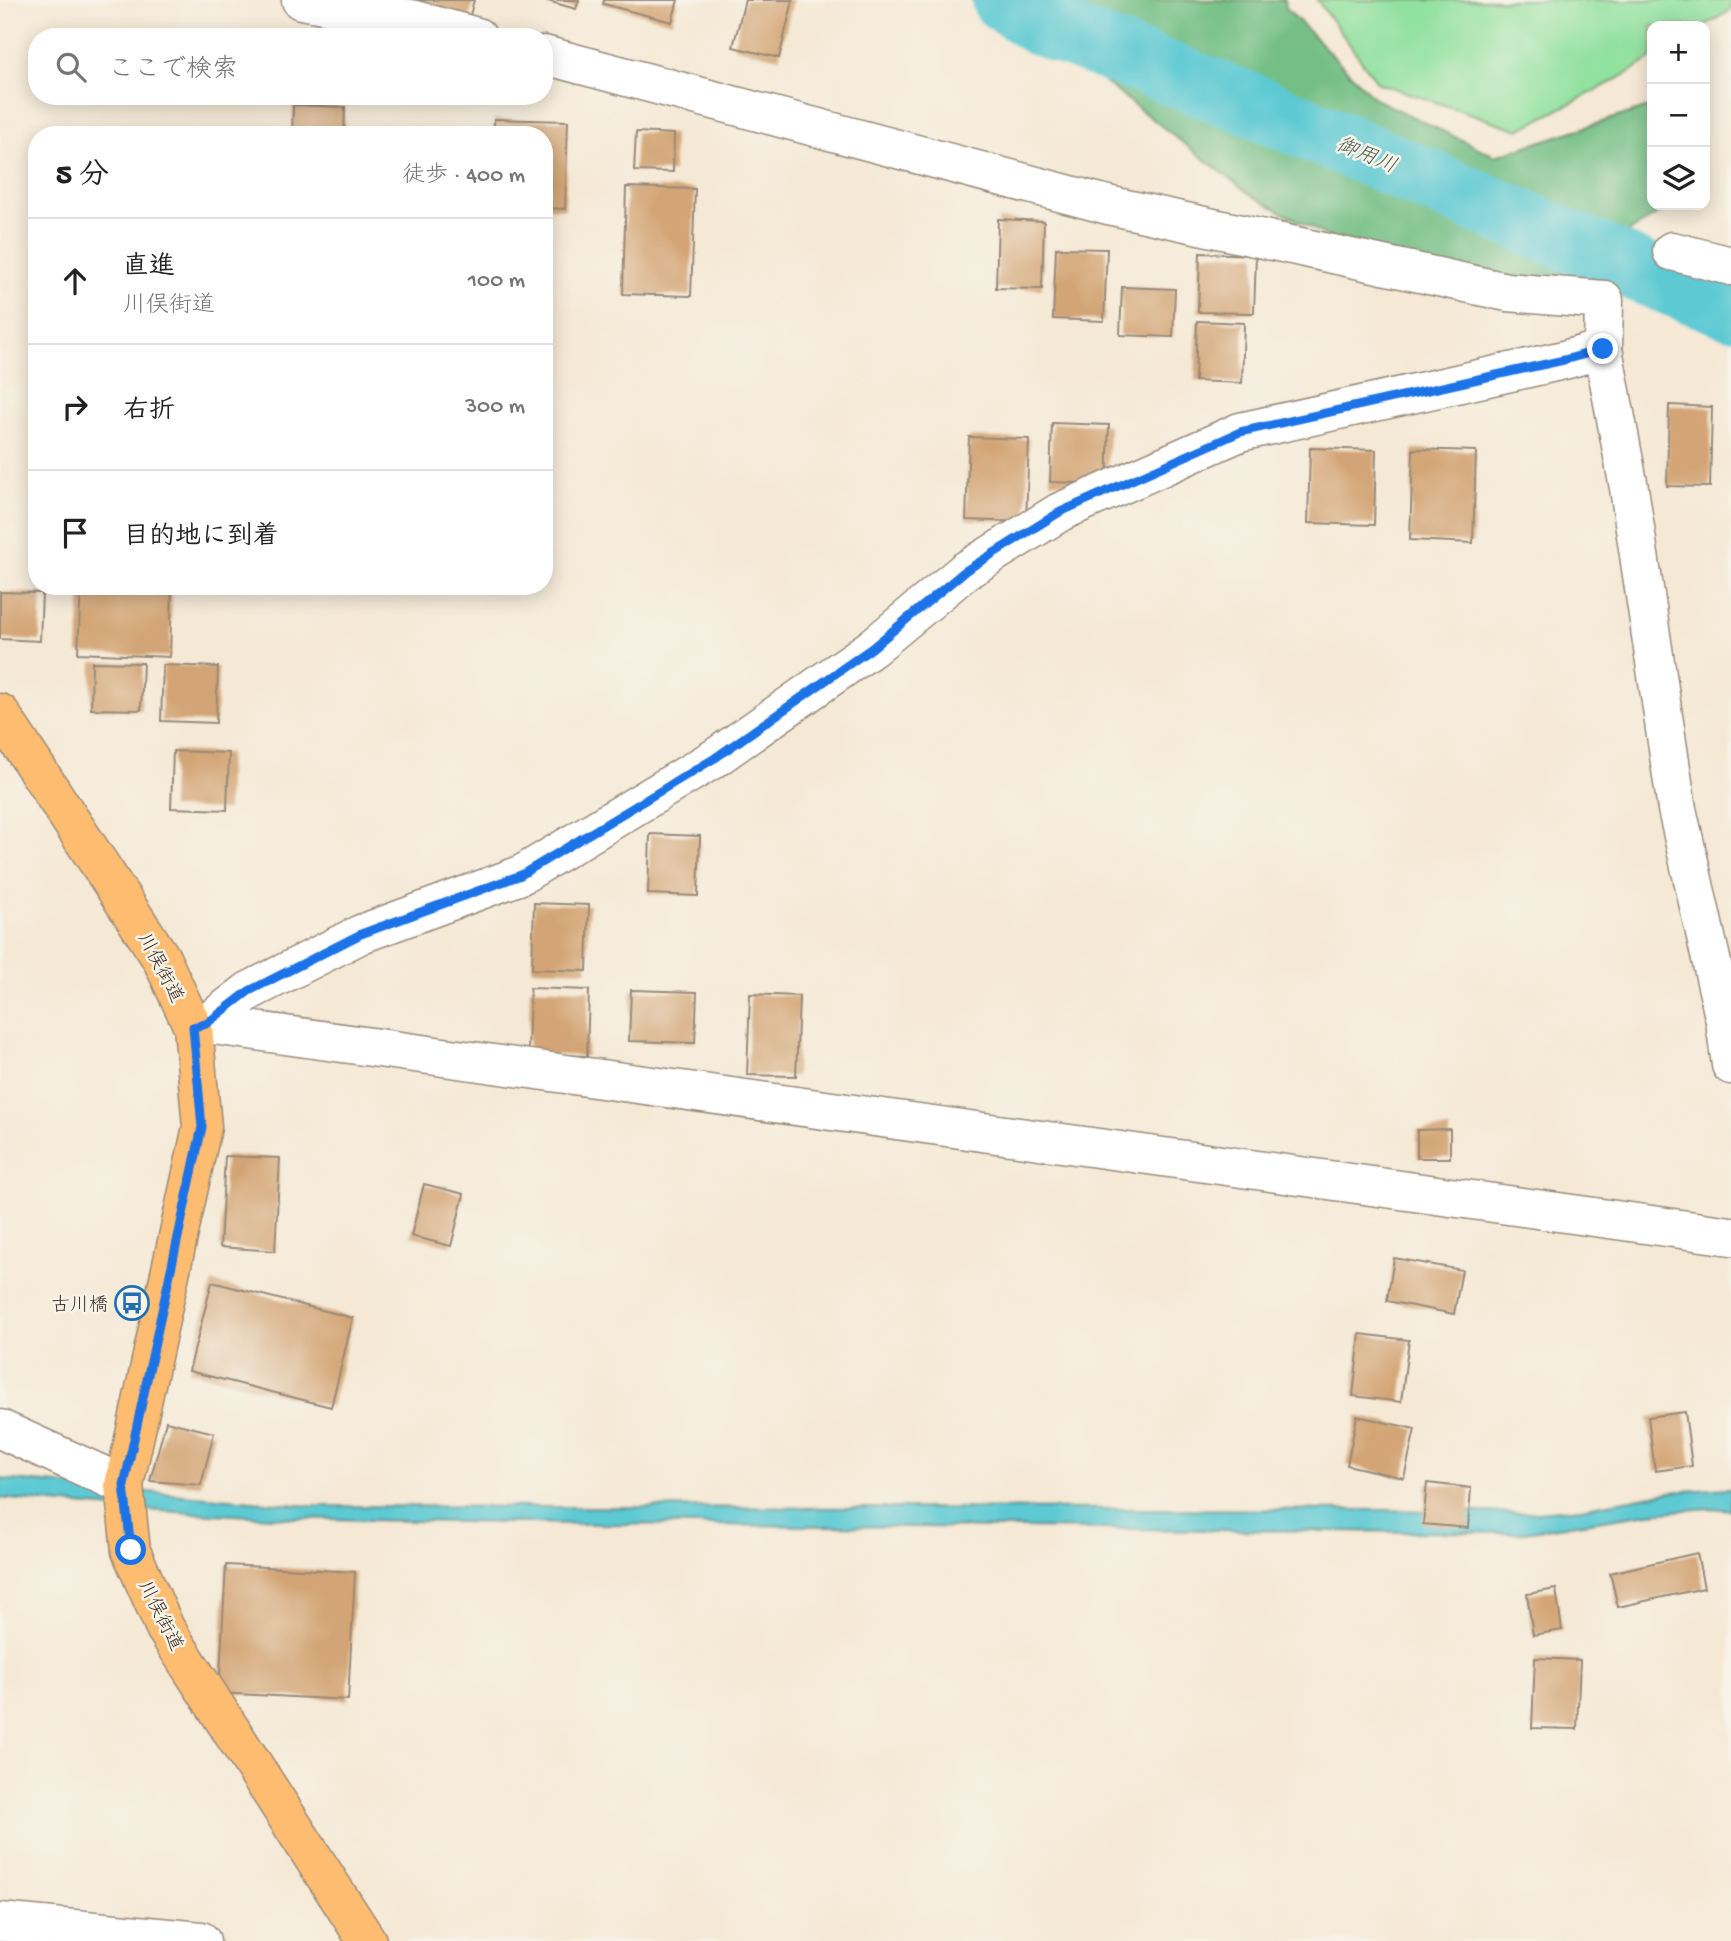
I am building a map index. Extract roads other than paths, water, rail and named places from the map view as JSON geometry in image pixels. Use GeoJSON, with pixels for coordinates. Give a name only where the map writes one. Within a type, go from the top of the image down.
{"type":"FeatureCollection","features":[{"type":"Feature","properties":{"kind":"main road","name":"川俣街道"},"geometry":{"type":"LineString","coordinates":[[0,713],[161,958],[200,1026],[202,1127],[124,1485],[131,1550],[165,1628],[367,1941]]}},
{"type":"Feature","properties":{"kind":"street"},"geometry":{"type":"LineString","coordinates":[[300,0],[415,20],[444,28]]}},
{"type":"Feature","properties":{"kind":"street"},"geometry":{"type":"LineString","coordinates":[[553,57],[1108,205],[1507,292],[1604,300],[1603,349],[1629,488],[1677,809],[1728,1021],[1731,1065]]}},
{"type":"Feature","properties":{"kind":"street"},"geometry":{"type":"LineString","coordinates":[[1672,251],[1731,266]]}},
{"type":"Feature","properties":{"kind":"street"},"geometry":{"type":"LineString","coordinates":[[200,1026],[249,991],[361,934],[521,875],[555,855],[715,758],[872,648],[965,571],[1060,512],[1240,432],[1603,349]]}},
{"type":"Feature","properties":{"kind":"street"},"geometry":{"type":"LineString","coordinates":[[200,1026],[1731,1236]]}},
{"type":"Feature","properties":{"kind":"street"},"geometry":{"type":"LineString","coordinates":[[0,1429],[124,1485]]}},
{"type":"Feature","properties":{"kind":"street"},"geometry":{"type":"LineString","coordinates":[[0,1922],[201,1941]]}},
{"type":"Feature","properties":{"kind":"water"},"geometry":{"type":"Polygon","coordinates":[[[1676,264],[1731,293],[1731,321],[1695,308],[1643,295],[1676,264]]]}},
{"type":"Feature","properties":{"kind":"water"},"geometry":{"type":"Polygon","coordinates":[[[0,1479],[310,1506],[1383,1510],[1528,1513],[1581,1508],[1669,1492],[1728,1488],[1731,1489],[1731,1510],[1711,1508],[1649,1513],[1518,1533],[443,1522],[266,1517],[0,1498],[0,1479]]]}},
{"type":"Feature","properties":{"kind":"waterway","name":"御用川"},"geometry":{"type":"LineString","coordinates":[[1003,0],[1037,23],[1257,107],[1731,308]]}},
{"type":"Feature","properties":{"kind":"place","name":"古川橋"},"geometry":{"type":"Point","coordinates":[132,1303]}}]}
